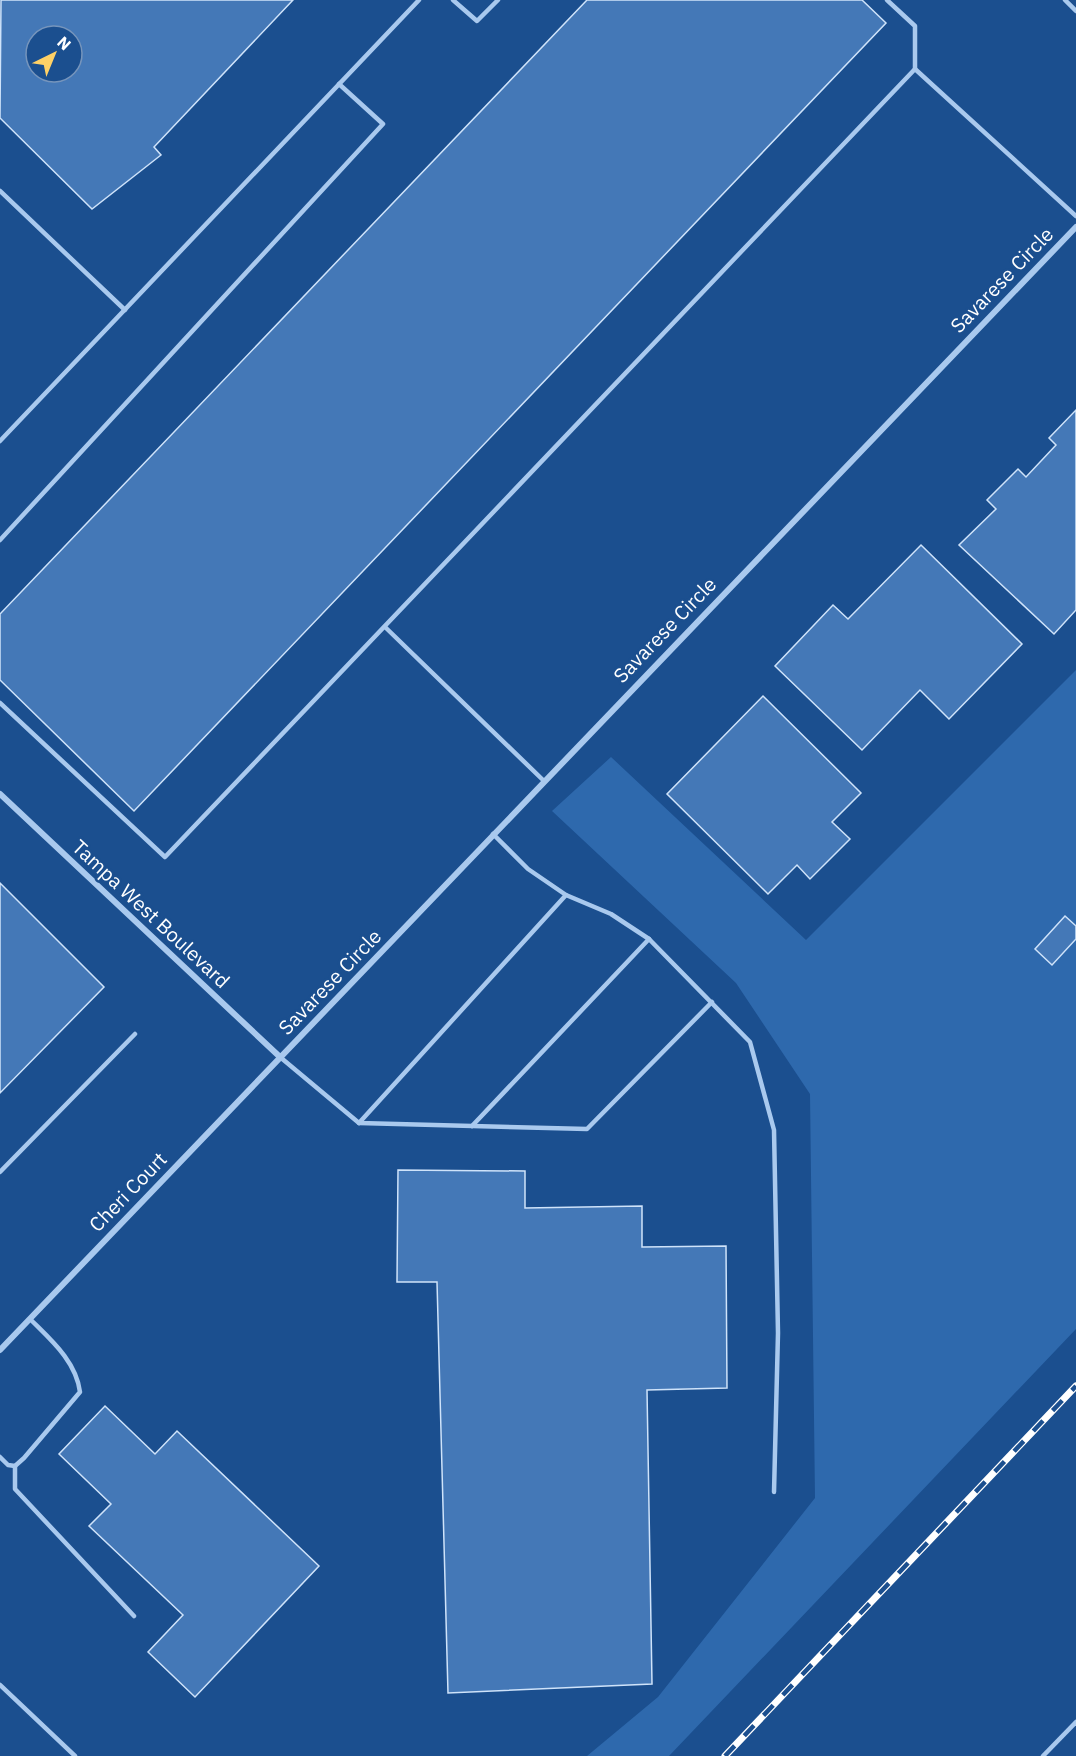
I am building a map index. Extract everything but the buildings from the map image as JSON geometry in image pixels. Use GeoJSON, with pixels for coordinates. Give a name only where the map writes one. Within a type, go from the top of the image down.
{"type":"FeatureCollection","features":[{"type":"Feature","properties":{"kind":"street","name":"Savarese Circle"},"geometry":{"type":"LineString","coordinates":[[280,1058],[1076,227]]}},
{"type":"Feature","properties":{"kind":"street","name":"Tampa West Boulevard"},"geometry":{"type":"LineString","coordinates":[[0,794],[280,1058]]}},
{"type":"Feature","properties":{"kind":"street","name":"Cheri Court"},"geometry":{"type":"LineString","coordinates":[[0,1350],[280,1058]]}},
{"type":"Feature","properties":{"kind":"lane"},"geometry":{"type":"LineString","coordinates":[[0,441],[419,0]]}},
{"type":"Feature","properties":{"kind":"lane"},"geometry":{"type":"LineString","coordinates":[[453,0],[477,21],[498,0]]}},
{"type":"Feature","properties":{"kind":"lane"},"geometry":{"type":"LineString","coordinates":[[0,703],[165,857],[915,69],[915,26],[887,0]]}},
{"type":"Feature","properties":{"kind":"lane"},"geometry":{"type":"LineString","coordinates":[[1065,0],[1076,11]]}},
{"type":"Feature","properties":{"kind":"lane"},"geometry":{"type":"LineString","coordinates":[[915,69],[1076,216]]}},
{"type":"Feature","properties":{"kind":"lane"},"geometry":{"type":"LineString","coordinates":[[0,540],[383,124],[339,84]]}},
{"type":"Feature","properties":{"kind":"lane"},"geometry":{"type":"LineString","coordinates":[[0,191],[125,310]]}},
{"type":"Feature","properties":{"kind":"lane"},"geometry":{"type":"LineString","coordinates":[[0,432],[5,436]]}},
{"type":"Feature","properties":{"kind":"lane"},"geometry":{"type":"LineString","coordinates":[[385,627],[544,781]]}},
{"type":"Feature","properties":{"kind":"lane"},"geometry":{"type":"LineString","coordinates":[[494,834],[528,869],[567,895],[611,914],[649,939],[750,1042],[774,1130],[778,1333],[774,1492]]}},
{"type":"Feature","properties":{"kind":"lane"},"geometry":{"type":"LineString","coordinates":[[359,1123],[567,895]]}},
{"type":"Feature","properties":{"kind":"lane"},"geometry":{"type":"LineString","coordinates":[[472,1126],[649,939]]}},
{"type":"Feature","properties":{"kind":"lane"},"geometry":{"type":"LineString","coordinates":[[280,1058],[359,1123],[587,1129],[712,1002]]}},
{"type":"Feature","properties":{"kind":"lane"},"geometry":{"type":"LineString","coordinates":[[0,1172],[135,1034]]}},
{"type":"Feature","properties":{"kind":"lane"},"geometry":{"type":"LineString","coordinates":[[30,1319],[58,1347],[78,1375],[80,1392],[51,1428],[15,1466],[15,1489],[134,1616]]}},
{"type":"Feature","properties":{"kind":"lane"},"geometry":{"type":"LineString","coordinates":[[0,1457],[8,1465],[15,1466]]}},
{"type":"Feature","properties":{"kind":"lane"},"geometry":{"type":"LineString","coordinates":[[0,1685],[75,1756]]}},
{"type":"Feature","properties":{"kind":"lane"},"geometry":{"type":"LineString","coordinates":[[1043,1756],[1076,1722]]}},
{"type":"Feature","properties":{"kind":"shaded area"},"geometry":{"type":"Polygon","coordinates":[[[1076,670],[1076,1329],[669,1756],[587,1756],[658,1697],[815,1498],[810,1094],[736,983],[552,811],[611,757],[806,940],[1076,670]]]}},
{"type":"Feature","properties":{"kind":"railway"},"geometry":{"type":"LineString","coordinates":[[725,1756],[1076,1386]]}}]}
